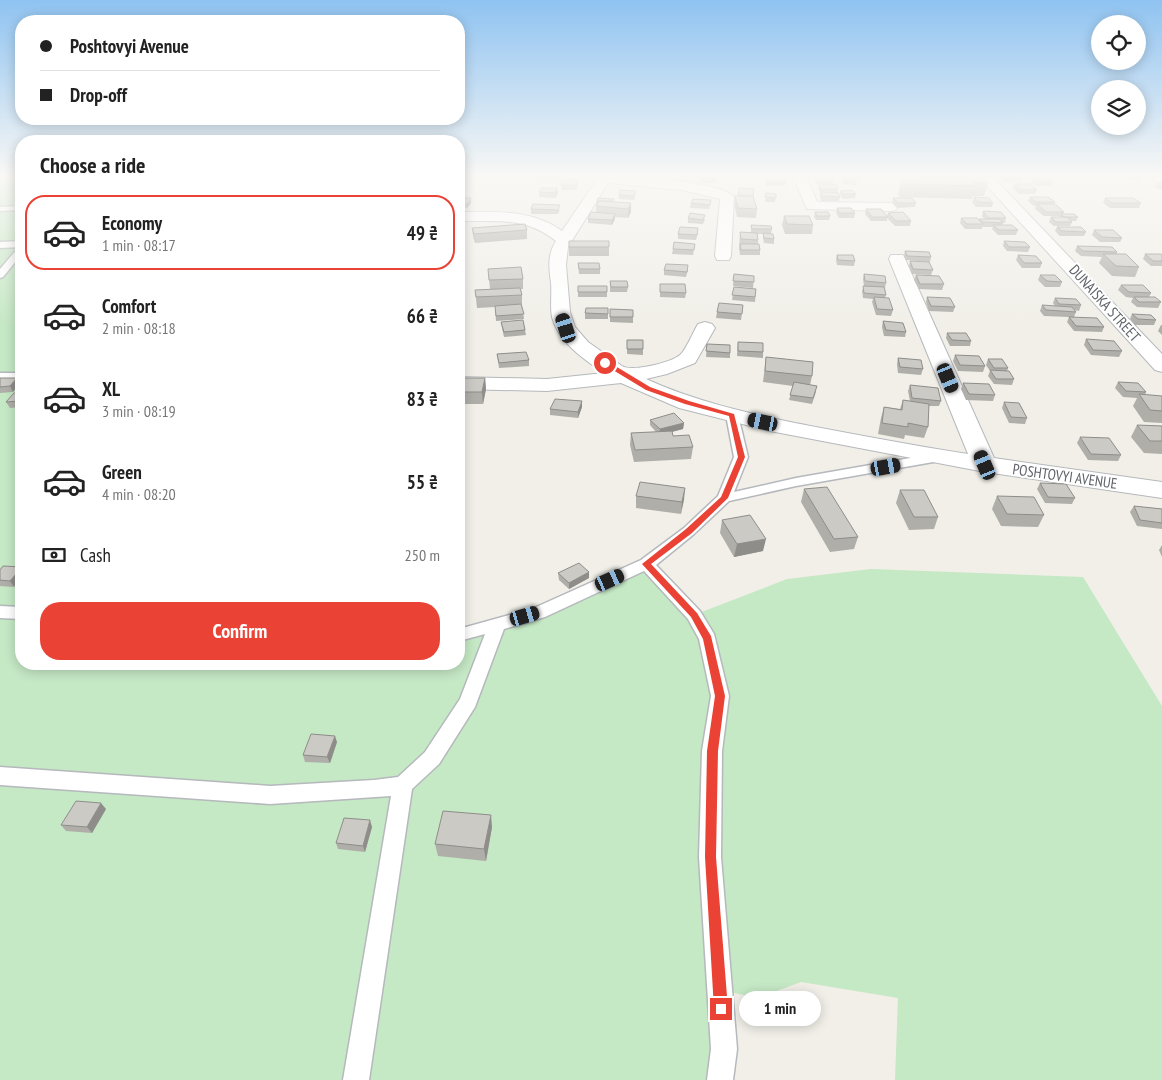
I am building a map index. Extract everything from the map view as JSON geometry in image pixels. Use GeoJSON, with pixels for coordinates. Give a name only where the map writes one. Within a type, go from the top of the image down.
{"type":"FeatureCollection","features":[{"type":"Feature","properties":{"kind":"street"},"geometry":{"type":"LineString","coordinates":[[544,225],[565,241]]}},
{"type":"Feature","properties":{"kind":"street","name":"POSHTOVYI AVENUE"},"geometry":{"type":"LineString","coordinates":[[575,225],[556,257],[560,309],[566,328],[580,345],[625,376],[648,388],[687,403],[732,415],[939,457],[1162,490]]}},
{"type":"Feature","properties":{"kind":"street"},"geometry":{"type":"LineString","coordinates":[[723,256],[725,225]]}},
{"type":"Feature","properties":{"kind":"street","name":"DUNAISKA STREET"},"geometry":{"type":"LineString","coordinates":[[1032,225],[1162,366]]}},
{"type":"Feature","properties":{"kind":"street"},"geometry":{"type":"LineString","coordinates":[[897,259],[985,465]]}},
{"type":"Feature","properties":{"kind":"street"},"geometry":{"type":"LineString","coordinates":[[465,383],[547,384],[594,381],[660,370],[688,359],[706,328]]}},
{"type":"Feature","properties":{"kind":"lane"},"geometry":{"type":"LineString","coordinates":[[0,245],[15,244]]}},
{"type":"Feature","properties":{"kind":"lane"},"geometry":{"type":"LineString","coordinates":[[0,275],[15,257]]}},
{"type":"Feature","properties":{"kind":"lane"},"geometry":{"type":"LineString","coordinates":[[0,376],[15,376]]}},
{"type":"Feature","properties":{"kind":"lane"},"geometry":{"type":"LineString","coordinates":[[465,633],[539,612],[646,564],[689,531],[724,498],[741,457],[732,415]]}},
{"type":"Feature","properties":{"kind":"lane"},"geometry":{"type":"LineString","coordinates":[[724,498],[796,482],[939,457]]}},
{"type":"Feature","properties":{"kind":"lane"},"geometry":{"type":"LineString","coordinates":[[646,564],[694,615],[708,639],[720,696],[712,751],[710,857],[724,1049],[720,1080]]}},
{"type":"Feature","properties":{"kind":"lane"},"geometry":{"type":"LineString","coordinates":[[0,612],[15,613]]}},
{"type":"Feature","properties":{"kind":"lane"},"geometry":{"type":"LineString","coordinates":[[0,776],[270,795],[374,789],[403,785],[432,758],[468,702],[497,624]]}},
{"type":"Feature","properties":{"kind":"lane"},"geometry":{"type":"LineString","coordinates":[[356,1080],[403,785]]}},
{"type":"Feature","properties":{"kind":"green space"},"geometry":{"type":"Polygon","coordinates":[[[0,225],[15,225],[15,670],[465,670],[465,633],[539,613],[646,564],[694,615],[787,579],[871,569],[1083,577],[1162,706],[1162,1080],[895,1080],[898,998],[801,982],[758,998],[720,990],[719,1080],[0,1080],[0,225]]]}},
{"type":"Feature","properties":{"kind":"building"},"geometry":{"type":"Polygon","coordinates":[[[525,225],[527,230],[474,234],[472,228],[525,225]]]}},
{"type":"Feature","properties":{"kind":"building"},"geometry":{"type":"Polygon","coordinates":[[[751,225],[771,226],[772,229],[752,229],[751,225]]]}},
{"type":"Feature","properties":{"kind":"building"},"geometry":{"type":"Polygon","coordinates":[[[993,225],[1012,225],[1018,230],[999,230],[993,225]]]}},
{"type":"Feature","properties":{"kind":"building"},"geometry":{"type":"Polygon","coordinates":[[[680,227],[698,228],[697,235],[678,234],[680,227]]]}},
{"type":"Feature","properties":{"kind":"building"},"geometry":{"type":"Polygon","coordinates":[[[1057,227],[1081,227],[1086,232],[1062,231],[1057,227]]]}},
{"type":"Feature","properties":{"kind":"building"},"geometry":{"type":"Polygon","coordinates":[[[1094,230],[1113,230],[1122,238],[1102,237],[1094,230]]]}},
{"type":"Feature","properties":{"kind":"building"},"geometry":{"type":"Polygon","coordinates":[[[740,232],[757,233],[758,240],[741,239],[740,232]]]}},
{"type":"Feature","properties":{"kind":"building"},"geometry":{"type":"Polygon","coordinates":[[[763,233],[773,234],[774,239],[764,238],[763,233]]]}},
{"type":"Feature","properties":{"kind":"building"},"geometry":{"type":"Polygon","coordinates":[[[569,241],[609,241],[609,247],[569,247],[569,241]]]}},
{"type":"Feature","properties":{"kind":"building"},"geometry":{"type":"Polygon","coordinates":[[[1004,241],[1025,242],[1030,247],[1009,247],[1004,241]]]}},
{"type":"Feature","properties":{"kind":"building"},"geometry":{"type":"Polygon","coordinates":[[[674,242],[695,244],[694,250],[673,249],[674,242]]]}},
{"type":"Feature","properties":{"kind":"building"},"geometry":{"type":"Polygon","coordinates":[[[740,244],[759,244],[760,250],[741,250],[740,244]]]}},
{"type":"Feature","properties":{"kind":"building"},"geometry":{"type":"Polygon","coordinates":[[[1077,246],[1112,247],[1117,252],[1083,251],[1077,246]]]}},
{"type":"Feature","properties":{"kind":"building"},"geometry":{"type":"Polygon","coordinates":[[[905,251],[929,252],[931,257],[907,256],[905,251]]]}},
{"type":"Feature","properties":{"kind":"building"},"geometry":{"type":"Polygon","coordinates":[[[1103,254],[1126,254],[1139,267],[1116,266],[1103,254]]]}},
{"type":"Feature","properties":{"kind":"building"},"geometry":{"type":"Polygon","coordinates":[[[1145,254],[1161,254],[1162,261],[1153,261],[1145,254]]]}},
{"type":"Feature","properties":{"kind":"building"},"geometry":{"type":"Polygon","coordinates":[[[837,255],[853,255],[855,261],[838,260],[837,255]]]}},
{"type":"Feature","properties":{"kind":"building"},"geometry":{"type":"Polygon","coordinates":[[[1018,255],[1036,256],[1042,263],[1024,263],[1018,255]]]}},
{"type":"Feature","properties":{"kind":"building"},"geometry":{"type":"Polygon","coordinates":[[[910,261],[929,262],[933,270],[913,269],[910,261]]]}},
{"type":"Feature","properties":{"kind":"building"},"geometry":{"type":"Polygon","coordinates":[[[578,263],[599,263],[600,269],[579,269],[578,263]]]}},
{"type":"Feature","properties":{"kind":"building"},"geometry":{"type":"Polygon","coordinates":[[[666,264],[688,265],[687,272],[664,270],[666,264]]]}},
{"type":"Feature","properties":{"kind":"building"},"geometry":{"type":"Polygon","coordinates":[[[521,267],[523,279],[489,280],[488,269],[521,267]]]}},
{"type":"Feature","properties":{"kind":"building"},"geometry":{"type":"Polygon","coordinates":[[[734,274],[754,276],[754,282],[733,281],[734,274]]]}},
{"type":"Feature","properties":{"kind":"building"},"geometry":{"type":"Polygon","coordinates":[[[864,274],[885,276],[886,283],[865,281],[864,274]]]}},
{"type":"Feature","properties":{"kind":"building"},"geometry":{"type":"Polygon","coordinates":[[[916,275],[939,276],[944,284],[920,284],[916,275]]]}},
{"type":"Feature","properties":{"kind":"building"},"geometry":{"type":"Polygon","coordinates":[[[1040,275],[1055,275],[1062,282],[1047,281],[1040,275]]]}},
{"type":"Feature","properties":{"kind":"building"},"geometry":{"type":"Polygon","coordinates":[[[610,281],[627,281],[628,287],[611,287],[610,281]]]}},
{"type":"Feature","properties":{"kind":"building"},"geometry":{"type":"Polygon","coordinates":[[[660,284],[685,284],[686,293],[660,292],[660,284]]]}},
{"type":"Feature","properties":{"kind":"building"},"geometry":{"type":"Polygon","coordinates":[[[1121,285],[1143,285],[1151,293],[1129,292],[1121,285]]]}},
{"type":"Feature","properties":{"kind":"building"},"geometry":{"type":"Polygon","coordinates":[[[578,286],[607,286],[607,292],[578,292],[578,286]]]}},
{"type":"Feature","properties":{"kind":"building"},"geometry":{"type":"Polygon","coordinates":[[[863,286],[884,287],[886,295],[864,293],[863,286]]]}},
{"type":"Feature","properties":{"kind":"building"},"geometry":{"type":"Polygon","coordinates":[[[734,287],[756,289],[755,297],[732,295],[734,287]]]}},
{"type":"Feature","properties":{"kind":"building"},"geometry":{"type":"Polygon","coordinates":[[[520,288],[522,295],[476,297],[475,290],[520,288]]]}},
{"type":"Feature","properties":{"kind":"building"},"geometry":{"type":"Polygon","coordinates":[[[874,297],[889,298],[893,310],[877,309],[874,297]]]}},
{"type":"Feature","properties":{"kind":"building"},"geometry":{"type":"Polygon","coordinates":[[[927,297],[950,298],[955,307],[931,306],[927,297]]]}},
{"type":"Feature","properties":{"kind":"building"},"geometry":{"type":"Polygon","coordinates":[[[1134,297],[1155,297],[1161,302],[1139,302],[1134,297]]]}},
{"type":"Feature","properties":{"kind":"building"},"geometry":{"type":"Polygon","coordinates":[[[1055,298],[1076,299],[1081,305],[1059,304],[1055,298]]]}},
{"type":"Feature","properties":{"kind":"building"},"geometry":{"type":"Polygon","coordinates":[[[719,303],[743,305],[742,314],[717,312],[719,303]]]}},
{"type":"Feature","properties":{"kind":"building"},"geometry":{"type":"Polygon","coordinates":[[[521,304],[524,314],[496,316],[495,306],[521,304]]]}},
{"type":"Feature","properties":{"kind":"building"},"geometry":{"type":"Polygon","coordinates":[[[1042,305],[1072,307],[1076,312],[1046,310],[1042,305]]]}},
{"type":"Feature","properties":{"kind":"building"},"geometry":{"type":"Polygon","coordinates":[[[586,308],[608,308],[608,314],[585,313],[586,308]]]}},
{"type":"Feature","properties":{"kind":"building"},"geometry":{"type":"Polygon","coordinates":[[[610,309],[633,310],[633,317],[610,317],[610,309]]]}},
{"type":"Feature","properties":{"kind":"building"},"geometry":{"type":"Polygon","coordinates":[[[1132,314],[1151,315],[1156,320],[1138,319],[1132,314]]]}},
{"type":"Feature","properties":{"kind":"building"},"geometry":{"type":"Polygon","coordinates":[[[1069,317],[1097,318],[1104,327],[1076,326],[1069,317]]]}},
{"type":"Feature","properties":{"kind":"building"},"geometry":{"type":"Polygon","coordinates":[[[523,320],[525,330],[504,332],[501,322],[523,320]]]}},
{"type":"Feature","properties":{"kind":"building"},"geometry":{"type":"Polygon","coordinates":[[[883,321],[903,323],[906,332],[886,330],[883,321]]]}},
{"type":"Feature","properties":{"kind":"building"},"geometry":{"type":"Polygon","coordinates":[[[947,333],[966,333],[971,341],[952,340],[947,333]]]}},
{"type":"Feature","properties":{"kind":"building"},"geometry":{"type":"Polygon","coordinates":[[[1086,339],[1114,341],[1122,351],[1093,350],[1086,339]]]}},
{"type":"Feature","properties":{"kind":"building"},"geometry":{"type":"Polygon","coordinates":[[[627,340],[643,340],[643,349],[627,349],[627,340]]]}},
{"type":"Feature","properties":{"kind":"building"},"geometry":{"type":"Polygon","coordinates":[[[738,342],[763,343],[763,352],[738,351],[738,342]]]}},
{"type":"Feature","properties":{"kind":"building"},"geometry":{"type":"Polygon","coordinates":[[[707,344],[730,345],[730,353],[706,351],[707,344]]]}},
{"type":"Feature","properties":{"kind":"building"},"geometry":{"type":"Polygon","coordinates":[[[526,352],[529,360],[499,363],[497,354],[526,352]]]}},
{"type":"Feature","properties":{"kind":"building"},"geometry":{"type":"Polygon","coordinates":[[[955,355],[979,356],[985,366],[960,365],[955,355]]]}},
{"type":"Feature","properties":{"kind":"building"},"geometry":{"type":"Polygon","coordinates":[[[766,357],[813,362],[812,376],[765,371],[766,357]]]}},
{"type":"Feature","properties":{"kind":"building"},"geometry":{"type":"Polygon","coordinates":[[[898,358],[921,360],[923,369],[900,367],[898,358]]]}},
{"type":"Feature","properties":{"kind":"building"},"geometry":{"type":"Polygon","coordinates":[[[988,359],[1002,359],[1008,368],[994,368],[988,359]]]}},
{"type":"Feature","properties":{"kind":"building"},"geometry":{"type":"Polygon","coordinates":[[[990,370],[1009,371],[1014,379],[996,379],[990,370]]]}},
{"type":"Feature","properties":{"kind":"building"},"geometry":{"type":"Polygon","coordinates":[[[0,378],[15,378],[10,386],[0,387],[0,378]]]}},
{"type":"Feature","properties":{"kind":"building"},"geometry":{"type":"Polygon","coordinates":[[[465,378],[485,378],[482,392],[465,392],[465,378]]]}},
{"type":"Feature","properties":{"kind":"building"},"geometry":{"type":"Polygon","coordinates":[[[794,382],[817,386],[813,398],[790,395],[794,382]]]}},
{"type":"Feature","properties":{"kind":"building"},"geometry":{"type":"Polygon","coordinates":[[[1118,382],[1138,383],[1146,392],[1126,391],[1118,382]]]}},
{"type":"Feature","properties":{"kind":"building"},"geometry":{"type":"Polygon","coordinates":[[[963,383],[989,384],[995,395],[969,394],[963,383]]]}},
{"type":"Feature","properties":{"kind":"building"},"geometry":{"type":"Polygon","coordinates":[[[910,385],[938,388],[941,401],[912,398],[910,385]]]}},
{"type":"Feature","properties":{"kind":"building"},"geometry":{"type":"Polygon","coordinates":[[[14,393],[15,401],[6,402],[14,393]]]}},
{"type":"Feature","properties":{"kind":"building"},"geometry":{"type":"Polygon","coordinates":[[[1139,394],[1162,396],[1162,411],[1150,410],[1139,394]]]}},
{"type":"Feature","properties":{"kind":"building"},"geometry":{"type":"Polygon","coordinates":[[[555,399],[582,401],[578,412],[550,409],[555,399]]]}},
{"type":"Feature","properties":{"kind":"building"},"geometry":{"type":"Polygon","coordinates":[[[903,400],[929,404],[928,427],[908,423],[908,427],[882,423],[884,407],[902,410],[903,400]]]}},
{"type":"Feature","properties":{"kind":"building"},"geometry":{"type":"Polygon","coordinates":[[[1004,402],[1019,403],[1027,418],[1011,417],[1004,402]]]}},
{"type":"Feature","properties":{"kind":"building"},"geometry":{"type":"Polygon","coordinates":[[[674,413],[684,423],[660,429],[650,420],[674,413]]]}},
{"type":"Feature","properties":{"kind":"building"},"geometry":{"type":"Polygon","coordinates":[[[1137,425],[1162,426],[1162,441],[1150,441],[1137,425]]]}},
{"type":"Feature","properties":{"kind":"building"},"geometry":{"type":"Polygon","coordinates":[[[672,431],[673,436],[689,435],[693,447],[635,450],[631,433],[672,431]]]}},
{"type":"Feature","properties":{"kind":"building"},"geometry":{"type":"Polygon","coordinates":[[[1080,437],[1109,438],[1121,455],[1091,454],[1080,437]]]}},
{"type":"Feature","properties":{"kind":"building"},"geometry":{"type":"Polygon","coordinates":[[[640,482],[685,488],[682,502],[636,496],[640,482]]]}},
{"type":"Feature","properties":{"kind":"building"},"geometry":{"type":"Polygon","coordinates":[[[1040,483],[1066,484],[1075,498],[1048,497],[1040,483]]]}},
{"type":"Feature","properties":{"kind":"building"},"geometry":{"type":"Polygon","coordinates":[[[827,487],[858,537],[834,539],[804,489],[827,487]]]}},
{"type":"Feature","properties":{"kind":"building"},"geometry":{"type":"Polygon","coordinates":[[[900,490],[924,490],[938,517],[914,517],[900,490]]]}},
{"type":"Feature","properties":{"kind":"building"},"geometry":{"type":"Polygon","coordinates":[[[997,496],[1034,497],[1044,515],[1007,514],[997,496]]]}},
{"type":"Feature","properties":{"kind":"building"},"geometry":{"type":"Polygon","coordinates":[[[1134,506],[1162,509],[1162,523],[1140,520],[1134,506]]]}},
{"type":"Feature","properties":{"kind":"building"},"geometry":{"type":"Polygon","coordinates":[[[750,515],[766,539],[737,544],[722,520],[750,515]]]}},
{"type":"Feature","properties":{"kind":"building"},"geometry":{"type":"Polygon","coordinates":[[[579,563],[589,572],[569,583],[558,573],[579,563]]]}},
{"type":"Feature","properties":{"kind":"building"},"geometry":{"type":"Polygon","coordinates":[[[3,566],[15,567],[15,575],[10,581],[0,580],[0,570],[3,566]]]}},
{"type":"Feature","properties":{"kind":"building"},"geometry":{"type":"Polygon","coordinates":[[[311,734],[335,736],[327,757],[303,755],[311,734]]]}},
{"type":"Feature","properties":{"kind":"building"},"geometry":{"type":"Polygon","coordinates":[[[76,801],[101,803],[87,827],[61,825],[76,801]]]}},
{"type":"Feature","properties":{"kind":"building"},"geometry":{"type":"Polygon","coordinates":[[[443,811],[491,815],[484,849],[435,844],[443,811]]]}},
{"type":"Feature","properties":{"kind":"building"},"geometry":{"type":"Polygon","coordinates":[[[344,818],[370,820],[363,846],[336,843],[344,818]]]}},
{"type":"Feature","properties":{"kind":"route"},"geometry":{"type":"LineString","coordinates":[[605,363],[648,388],[687,403],[732,415],[741,457],[724,498],[689,531],[646,564],[694,615],[708,639],[720,696],[712,751],[710,857],[721,1009]]}}]}
